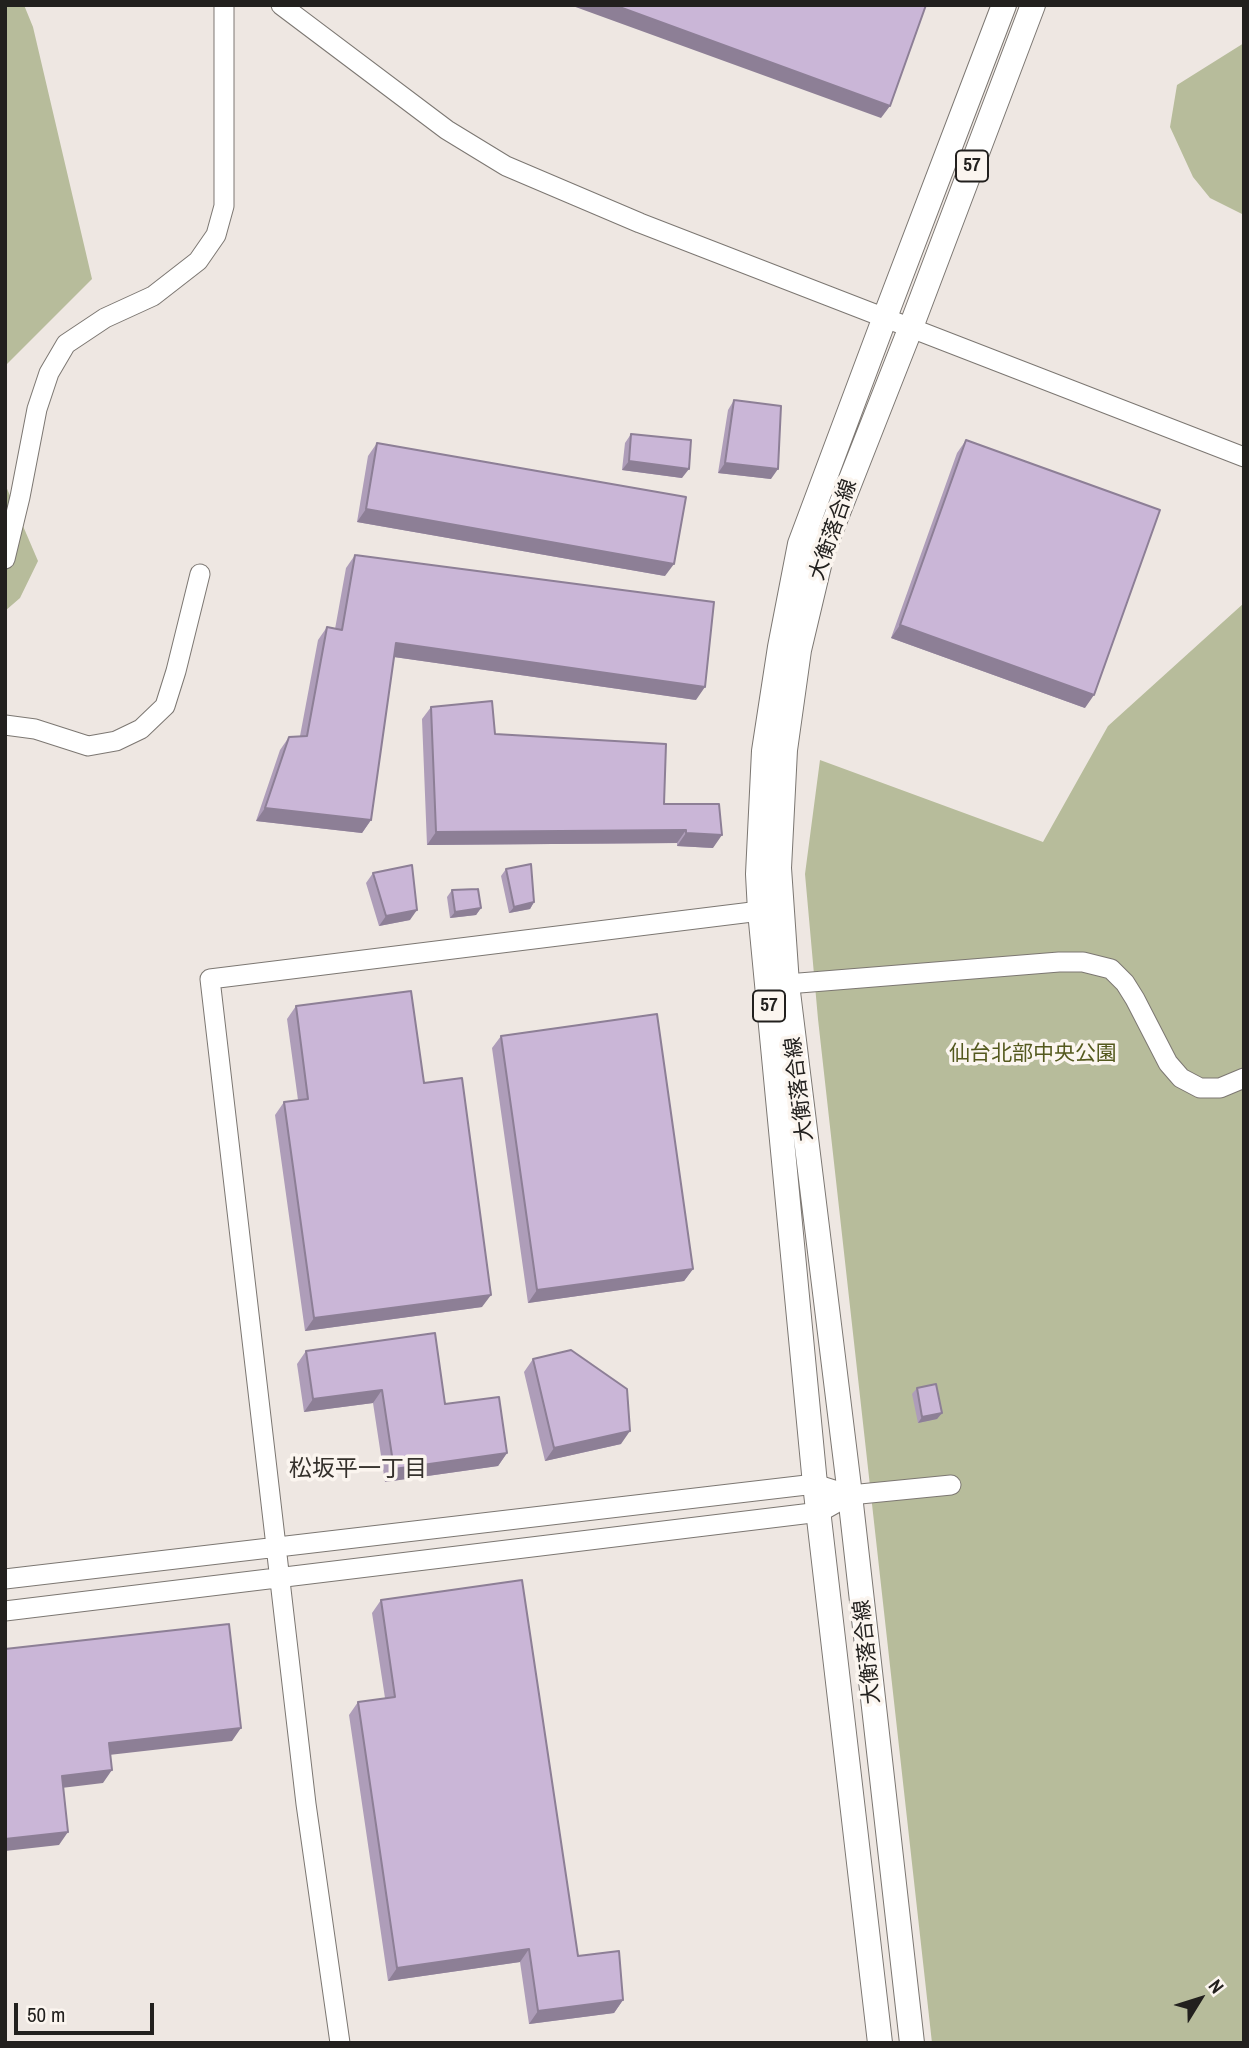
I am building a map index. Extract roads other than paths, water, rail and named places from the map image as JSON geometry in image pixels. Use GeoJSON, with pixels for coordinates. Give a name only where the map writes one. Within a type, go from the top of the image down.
{"type":"FeatureCollection","features":[{"type":"Feature","properties":{"kind":"main road","name":"大衡落合線"},"geometry":{"type":"LineString","coordinates":[[880,2043],[815,1484],[760,911],[758,874],[764,751],[800,544],[1004,5]]}},
{"type":"Feature","properties":{"kind":"main road","name":"大衡落合線"},"geometry":{"type":"LineString","coordinates":[[912,2043],[850,1494],[787,985],[779,868],[785,750],[799,650],[822,553],[1033,5]]}},
{"type":"Feature","properties":{"kind":"street"},"geometry":{"type":"LineString","coordinates":[[5,559],[37,409],[49,373],[66,344],[105,318],[153,296],[198,261],[216,235],[224,206],[224,5]]}},
{"type":"Feature","properties":{"kind":"street"},"geometry":{"type":"LineString","coordinates":[[281,5],[447,130],[506,166],[640,223],[1244,457]]}},
{"type":"Feature","properties":{"kind":"street"},"geometry":{"type":"LineString","coordinates":[[5,725],[35,729],[88,746],[116,741],[141,729],[165,706],[200,574]]}},
{"type":"Feature","properties":{"kind":"street"},"geometry":{"type":"LineString","coordinates":[[340,2043],[306,1804],[210,979],[760,911]]}},
{"type":"Feature","properties":{"kind":"street"},"geometry":{"type":"LineString","coordinates":[[787,985],[1083,962],[1111,969],[1125,983],[1168,1063],[1181,1078],[1200,1088],[1220,1088],[1244,1078]]}},
{"type":"Feature","properties":{"kind":"street"},"geometry":{"type":"LineString","coordinates":[[5,1579],[815,1484],[850,1494],[951,1485]]}},
{"type":"Feature","properties":{"kind":"street"},"geometry":{"type":"LineString","coordinates":[[5,1611],[820,1512],[850,1494]]}},
{"type":"Feature","properties":{"kind":"district","name":"松坂平一丁目"},"geometry":{"type":"Point","coordinates":[358,1470]}},
{"type":"Feature","properties":{"kind":"park label","name":"仙台北部中央公園"},"geometry":{"type":"Point","coordinates":[1033,1054]}}]}
